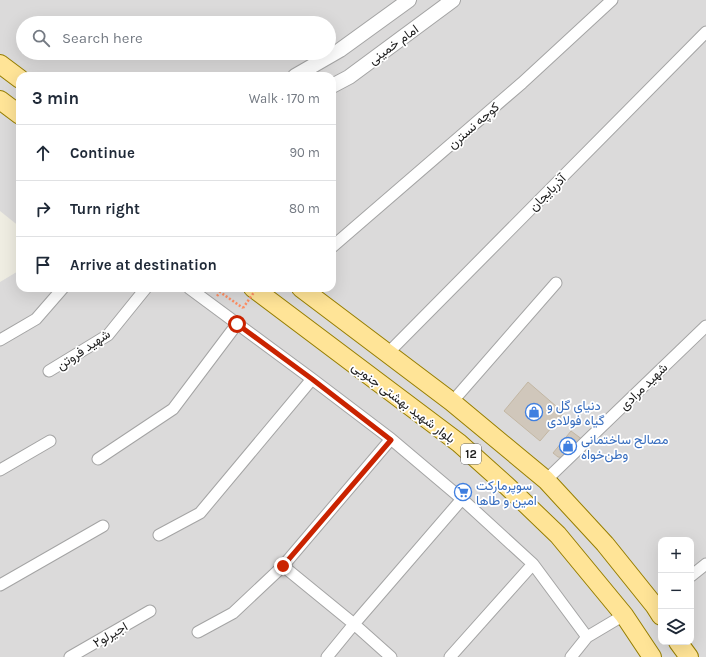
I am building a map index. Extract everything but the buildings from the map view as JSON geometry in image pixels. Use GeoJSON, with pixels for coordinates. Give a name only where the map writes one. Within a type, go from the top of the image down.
{"type":"FeatureCollection","features":[{"type":"Feature","properties":{"kind":"main road"},"geometry":{"type":"LineString","coordinates":[[0,64],[16,76]]}},
{"type":"Feature","properties":{"kind":"main road"},"geometry":{"type":"LineString","coordinates":[[0,100],[16,112]]}},
{"type":"Feature","properties":{"kind":"main road","name":"بلوار شهید بهشتی جنوبی"},"geometry":{"type":"LineString","coordinates":[[258,292],[459,443],[507,486],[558,536],[624,615],[652,657]]}},
{"type":"Feature","properties":{"kind":"main road","name":"12"},"geometry":{"type":"LineString","coordinates":[[306,292],[452,402],[546,480],[605,544],[658,606]]}},
{"type":"Feature","properties":{"kind":"main road"},"geometry":{"type":"LineString","coordinates":[[338,352],[356,329]]}},
{"type":"Feature","properties":{"kind":"main road"},"geometry":{"type":"LineString","coordinates":[[680,645],[688,657]]}},
{"type":"Feature","properties":{"kind":"street","name":"امام خمینی"},"geometry":{"type":"LineString","coordinates":[[336,52],[409,0]]}},
{"type":"Feature","properties":{"kind":"street","name":"امام خمینی"},"geometry":{"type":"LineString","coordinates":[[336,84],[349,77],[453,0]]}},
{"type":"Feature","properties":{"kind":"street","name":"کوچه نسترن"},"geometry":{"type":"LineString","coordinates":[[336,244],[522,83],[612,0]]}},
{"type":"Feature","properties":{"kind":"street","name":"آذربایجان"},"geometry":{"type":"LineString","coordinates":[[388,353],[706,32]]}},
{"type":"Feature","properties":{"kind":"street","name":"امام خمینی"},"geometry":{"type":"LineString","coordinates":[[302,72],[323,60]]}},
{"type":"Feature","properties":{"kind":"street"},"geometry":{"type":"LineString","coordinates":[[452,402],[556,283]]}},
{"type":"Feature","properties":{"kind":"street"},"geometry":{"type":"LineString","coordinates":[[0,340],[36,319],[60,292]]}},
{"type":"Feature","properties":{"kind":"street","name":"شهید فروتن"},"geometry":{"type":"LineString","coordinates":[[49,372],[108,336],[143,292]]}},
{"type":"Feature","properties":{"kind":"street"},"geometry":{"type":"LineString","coordinates":[[194,292],[312,379],[391,440],[462,500],[533,564],[587,637]]}},
{"type":"Feature","properties":{"kind":"street"},"geometry":{"type":"LineString","coordinates":[[98,459],[173,409],[237,324]]}},
{"type":"Feature","properties":{"kind":"street","name":"شهید مرادی"},"geometry":{"type":"LineString","coordinates":[[546,480],[706,326]]}},
{"type":"Feature","properties":{"kind":"street"},"geometry":{"type":"LineString","coordinates":[[159,535],[200,514],[312,379]]}},
{"type":"Feature","properties":{"kind":"street"},"geometry":{"type":"LineString","coordinates":[[198,632],[233,613],[283,566],[391,440]]}},
{"type":"Feature","properties":{"kind":"street"},"geometry":{"type":"LineString","coordinates":[[0,470],[50,441]]}},
{"type":"Feature","properties":{"kind":"street"},"geometry":{"type":"LineString","coordinates":[[327,657],[462,500]]}},
{"type":"Feature","properties":{"kind":"street"},"geometry":{"type":"LineString","coordinates":[[0,584],[103,526]]}},
{"type":"Feature","properties":{"kind":"street"},"geometry":{"type":"LineString","coordinates":[[450,657],[533,564]]}},
{"type":"Feature","properties":{"kind":"street"},"geometry":{"type":"LineString","coordinates":[[694,574],[706,564]]}},
{"type":"Feature","properties":{"kind":"street"},"geometry":{"type":"LineString","coordinates":[[283,566],[354,624],[391,657]]}},
{"type":"Feature","properties":{"kind":"street","name":"اجیرلو۲"},"geometry":{"type":"LineString","coordinates":[[70,657],[150,611]]}},
{"type":"Feature","properties":{"kind":"street"},"geometry":{"type":"LineString","coordinates":[[571,657],[587,637],[624,615]]}},
{"type":"Feature","properties":{"kind":"path"},"geometry":{"type":"LineString","coordinates":[[220,292],[243,308],[254,292]]}},
{"type":"Feature","properties":{"kind":"shaded area"},"geometry":{"type":"Polygon","coordinates":[[[0,0],[706,0],[706,657],[0,657],[0,282],[16,272],[16,292],[336,292],[336,72],[16,72],[16,224],[0,211],[0,0]]]}},
{"type":"Feature","properties":{"kind":"place","name":"دنیای گل و گیاه فولادی"},"geometry":{"type":"Point","coordinates":[534,412]}},
{"type":"Feature","properties":{"kind":"place","name":"مصالح ساختمانی وطن‌خواه"},"geometry":{"type":"Point","coordinates":[568,446]}},
{"type":"Feature","properties":{"kind":"place","name":"سوپرمارکت امین و طاها"},"geometry":{"type":"Point","coordinates":[463,492]}},
{"type":"Feature","properties":{"kind":"route"},"geometry":{"type":"LineString","coordinates":[[237,324],[391,440],[283,566]]}}]}
